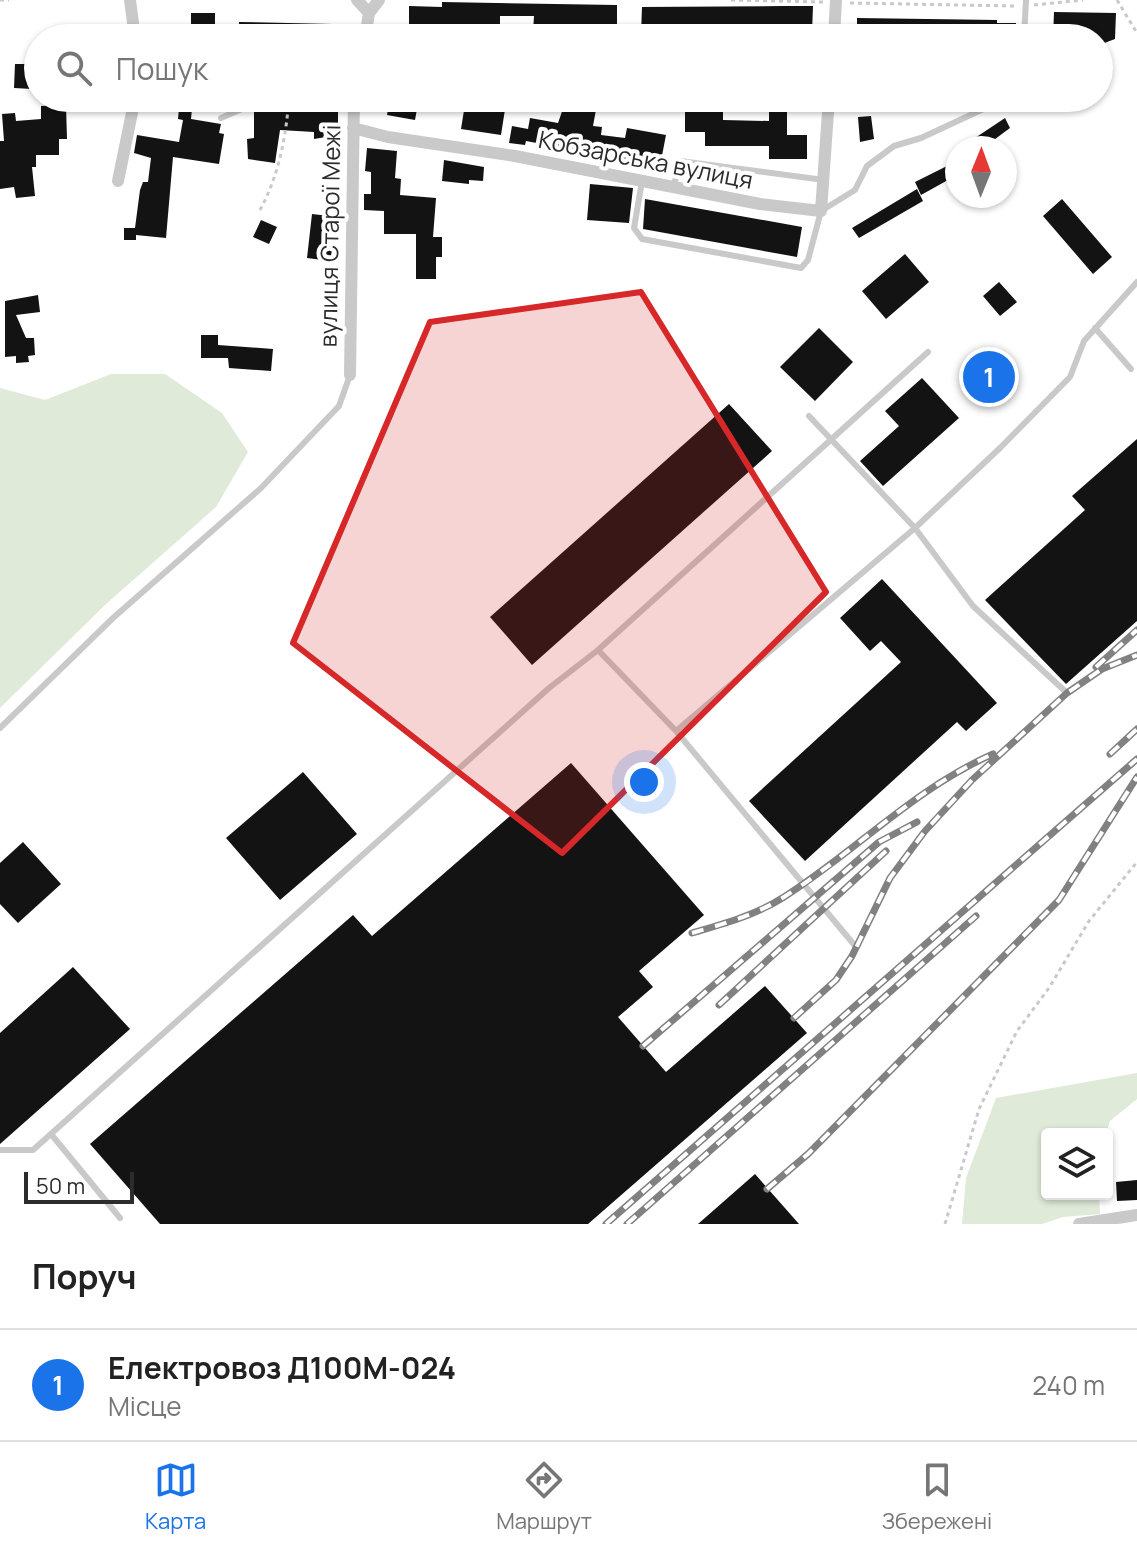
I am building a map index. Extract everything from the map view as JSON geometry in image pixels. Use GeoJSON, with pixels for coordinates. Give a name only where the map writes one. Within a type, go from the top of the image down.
{"type":"FeatureCollection","features":[{"type":"Feature","properties":{"kind":"street"},"geometry":{"type":"LineString","coordinates":[[130,0],[133,24]]}},
{"type":"Feature","properties":{"kind":"street"},"geometry":{"type":"LineString","coordinates":[[357,0],[369,13]]}},
{"type":"Feature","properties":{"kind":"street"},"geometry":{"type":"LineString","coordinates":[[367,24],[369,13],[379,0]]}},
{"type":"Feature","properties":{"kind":"street"},"geometry":{"type":"LineString","coordinates":[[835,24],[836,1]]}},
{"type":"Feature","properties":{"kind":"street"},"geometry":{"type":"LineString","coordinates":[[118,181],[132,112]]}},
{"type":"Feature","properties":{"kind":"street","name":"вулиця Старої Межі"},"geometry":{"type":"LineString","coordinates":[[350,375],[354,112]]}},
{"type":"Feature","properties":{"kind":"street"},"geometry":{"type":"LineString","coordinates":[[821,211],[828,112]]}},
{"type":"Feature","properties":{"kind":"street","name":"Кобзарська вулиця"},"geometry":{"type":"LineString","coordinates":[[353,128],[388,137],[643,178],[760,204],[821,211]]}},
{"type":"Feature","properties":{"kind":"street"},"geometry":{"type":"LineString","coordinates":[[1079,1224],[1137,1215]]}},
{"type":"Feature","properties":{"kind":"lane"},"geometry":{"type":"LineString","coordinates":[[1025,24],[1026,3]]}},
{"type":"Feature","properties":{"kind":"lane"},"geometry":{"type":"LineString","coordinates":[[221,118],[235,112]]}},
{"type":"Feature","properties":{"kind":"lane"},"geometry":{"type":"LineString","coordinates":[[643,178],[634,228],[642,239],[801,268],[808,260],[821,211],[855,190],[867,166],[894,146],[935,132],[977,112]]}},
{"type":"Feature","properties":{"kind":"lane"},"geometry":{"type":"LineString","coordinates":[[674,185],[680,161],[824,180]]}},
{"type":"Feature","properties":{"kind":"lane"},"geometry":{"type":"LineString","coordinates":[[676,731],[915,528],[1070,377],[1084,341],[1137,282]]}},
{"type":"Feature","properties":{"kind":"lane"},"geometry":{"type":"LineString","coordinates":[[1095,328],[1131,369]]}},
{"type":"Feature","properties":{"kind":"lane"},"geometry":{"type":"LineString","coordinates":[[0,1150],[33,1150],[538,698],[598,650],[928,352]]}},
{"type":"Feature","properties":{"kind":"lane"},"geometry":{"type":"LineString","coordinates":[[0,728],[113,618],[261,488],[339,406],[350,375]]}},
{"type":"Feature","properties":{"kind":"lane"},"geometry":{"type":"LineString","coordinates":[[809,416],[830,442],[915,528],[973,606],[1067,693]]}},
{"type":"Feature","properties":{"kind":"lane"},"geometry":{"type":"LineString","coordinates":[[598,650],[676,731],[856,947]]}},
{"type":"Feature","properties":{"kind":"lane"},"geometry":{"type":"LineString","coordinates":[[51,1134],[120,1218]]}},
{"type":"Feature","properties":{"kind":"path"},"geometry":{"type":"LineString","coordinates":[[0,0],[9,0]]}},
{"type":"Feature","properties":{"kind":"path"},"geometry":{"type":"LineString","coordinates":[[731,0],[1026,3],[1083,0]]}},
{"type":"Feature","properties":{"kind":"path"},"geometry":{"type":"LineString","coordinates":[[1117,0],[1137,33]]}},
{"type":"Feature","properties":{"kind":"path"},"geometry":{"type":"LineString","coordinates":[[260,210],[272,188],[282,153],[287,112]]}},
{"type":"Feature","properties":{"kind":"path"},"geometry":{"type":"LineString","coordinates":[[945,1224],[979,1109],[1017,1031],[1049,988],[1089,921],[1137,862]]}},
{"type":"Feature","properties":{"kind":"highlighted area"},"geometry":{"type":"Polygon","coordinates":[[[641,292],[826,592],[562,853],[293,643],[430,322],[641,292]]]}},
{"type":"Feature","properties":{"kind":"green space"},"geometry":{"type":"Polygon","coordinates":[[[111,374],[165,374],[222,413],[248,452],[216,507],[105,605],[0,708],[0,388],[45,400],[111,374]]]}},
{"type":"Feature","properties":{"kind":"green space"},"geometry":{"type":"Polygon","coordinates":[[[1137,1073],[1137,1099],[1110,1121],[1108,1128],[1041,1128],[1041,1200],[1099,1200],[1100,1214],[1063,1217],[1042,1224],[962,1224],[966,1178],[996,1098],[1137,1073]]]}},
{"type":"Feature","properties":{"kind":"building"},"geometry":{"type":"Polygon","coordinates":[[[442,2],[617,5],[617,24],[534,24],[534,16],[500,16],[500,24],[409,24],[409,6],[442,7],[442,2]]]}},
{"type":"Feature","properties":{"kind":"building"},"geometry":{"type":"Polygon","coordinates":[[[813,6],[812,24],[641,24],[642,7],[813,6]]]}},
{"type":"Feature","properties":{"kind":"building"},"geometry":{"type":"Polygon","coordinates":[[[1054,12],[1116,13],[1113,40],[1113,24],[1054,24],[1054,12]]]}},
{"type":"Feature","properties":{"kind":"building"},"geometry":{"type":"Polygon","coordinates":[[[191,13],[215,13],[215,24],[191,24],[191,13]]]}},
{"type":"Feature","properties":{"kind":"building"},"geometry":{"type":"Polygon","coordinates":[[[857,18],[997,20],[997,23],[1016,23],[1016,24],[857,24],[857,18]]]}},
{"type":"Feature","properties":{"kind":"building"},"geometry":{"type":"Polygon","coordinates":[[[239,22],[333,24],[239,24],[239,22]]]}},
{"type":"Feature","properties":{"kind":"building"},"geometry":{"type":"Polygon","coordinates":[[[15,64],[24,64],[24,89],[14,88],[15,64]]]}},
{"type":"Feature","properties":{"kind":"building"},"geometry":{"type":"Polygon","coordinates":[[[41,112],[66,112],[67,139],[59,139],[59,155],[36,155],[36,167],[32,167],[35,196],[16,198],[14,187],[0,189],[0,141],[4,141],[2,114],[15,113],[16,121],[41,119],[41,112]]]}},
{"type":"Feature","properties":{"kind":"building"},"geometry":{"type":"Polygon","coordinates":[[[179,112],[192,112],[191,119],[221,124],[219,133],[224,134],[219,164],[173,157],[166,238],[136,235],[136,240],[124,240],[124,228],[135,228],[140,190],[143,182],[148,182],[151,158],[134,153],[137,135],[179,142],[183,120],[178,119],[179,112]]]}},
{"type":"Feature","properties":{"kind":"building"},"geometry":{"type":"Polygon","coordinates":[[[254,112],[338,112],[338,135],[314,139],[314,132],[280,130],[275,163],[248,159],[247,139],[254,138],[254,112]]]}},
{"type":"Feature","properties":{"kind":"building"},"geometry":{"type":"Polygon","coordinates":[[[388,112],[416,112],[415,120],[387,115],[388,112]]]}},
{"type":"Feature","properties":{"kind":"building"},"geometry":{"type":"Polygon","coordinates":[[[464,112],[505,112],[501,135],[461,129],[464,112]]]}},
{"type":"Feature","properties":{"kind":"building"},"geometry":{"type":"Polygon","coordinates":[[[562,112],[596,112],[593,126],[602,127],[601,135],[625,138],[627,128],[666,135],[660,166],[526,141],[525,145],[509,143],[512,126],[528,129],[530,118],[558,123],[562,112]]]}},
{"type":"Feature","properties":{"kind":"building"},"geometry":{"type":"Polygon","coordinates":[[[685,112],[723,112],[723,120],[769,121],[769,112],[787,112],[787,135],[807,135],[807,159],[769,159],[769,146],[705,146],[705,132],[685,132],[685,112]]]}},
{"type":"Feature","properties":{"kind":"building"},"geometry":{"type":"Polygon","coordinates":[[[871,116],[874,139],[860,142],[858,117],[871,116]]]}},
{"type":"Feature","properties":{"kind":"building"},"geometry":{"type":"Polygon","coordinates":[[[1005,118],[1010,128],[999,136],[978,136],[1005,118]]]}},
{"type":"Feature","properties":{"kind":"building"},"geometry":{"type":"Polygon","coordinates":[[[367,148],[397,151],[395,178],[401,179],[400,195],[436,198],[433,237],[442,237],[442,257],[436,257],[436,279],[416,279],[416,234],[384,234],[384,211],[364,210],[364,194],[371,194],[371,172],[365,171],[367,148]]]}},
{"type":"Feature","properties":{"kind":"building"},"geometry":{"type":"Polygon","coordinates":[[[444,160],[484,167],[483,181],[469,180],[469,184],[442,181],[444,160]]]}},
{"type":"Feature","properties":{"kind":"building"},"geometry":{"type":"Polygon","coordinates":[[[945,167],[945,182],[921,195],[915,182],[945,167]]]}},
{"type":"Feature","properties":{"kind":"building"},"geometry":{"type":"Polygon","coordinates":[[[590,184],[633,188],[629,223],[587,220],[590,184]]]}},
{"type":"Feature","properties":{"kind":"building"},"geometry":{"type":"Polygon","coordinates":[[[917,189],[923,201],[859,238],[852,228],[917,189]]]}},
{"type":"Feature","properties":{"kind":"building"},"geometry":{"type":"Polygon","coordinates":[[[645,199],[802,227],[797,257],[643,229],[645,199]]]}},
{"type":"Feature","properties":{"kind":"building"},"geometry":{"type":"Polygon","coordinates":[[[1062,199],[1112,257],[1093,274],[1043,216],[1062,199]]]}},
{"type":"Feature","properties":{"kind":"building"},"geometry":{"type":"Polygon","coordinates":[[[312,214],[338,217],[330,261],[307,258],[312,214]]]}},
{"type":"Feature","properties":{"kind":"building"},"geometry":{"type":"Polygon","coordinates":[[[261,220],[277,227],[269,244],[253,237],[261,220]]]}},
{"type":"Feature","properties":{"kind":"building"},"geometry":{"type":"Polygon","coordinates":[[[905,254],[929,282],[886,319],[862,291],[905,254]]]}},
{"type":"Feature","properties":{"kind":"building"},"geometry":{"type":"Polygon","coordinates":[[[999,282],[1017,302],[1000,316],[983,296],[999,282]]]}},
{"type":"Feature","properties":{"kind":"building"},"geometry":{"type":"Polygon","coordinates":[[[38,295],[40,312],[16,315],[26,338],[34,338],[35,355],[28,356],[29,362],[16,363],[16,356],[5,357],[5,301],[38,295]]]}},
{"type":"Feature","properties":{"kind":"building"},"geometry":{"type":"Polygon","coordinates":[[[819,328],[853,362],[815,401],[780,367],[819,328]]]}},
{"type":"Feature","properties":{"kind":"building"},"geometry":{"type":"Polygon","coordinates":[[[201,335],[218,335],[218,345],[273,349],[271,371],[229,368],[228,358],[201,358],[201,335]]]}},
{"type":"Feature","properties":{"kind":"building"},"geometry":{"type":"Polygon","coordinates":[[[922,378],[959,418],[883,486],[860,461],[899,426],[885,411],[922,378]]]}},
{"type":"Feature","properties":{"kind":"building"},"geometry":{"type":"Polygon","coordinates":[[[729,404],[772,451],[532,665],[490,617],[729,404]]]}},
{"type":"Feature","properties":{"kind":"building"},"geometry":{"type":"Polygon","coordinates":[[[1137,439],[1137,621],[1066,684],[985,600],[1085,510],[1072,496],[1137,439]]]}},
{"type":"Feature","properties":{"kind":"building"},"geometry":{"type":"Polygon","coordinates":[[[882,579],[997,703],[966,731],[957,722],[805,861],[749,801],[901,662],[881,641],[870,651],[840,618],[882,579]]]}},
{"type":"Feature","properties":{"kind":"building"},"geometry":{"type":"Polygon","coordinates":[[[571,763],[704,915],[639,971],[653,987],[618,1017],[666,1072],[765,986],[807,1033],[588,1224],[160,1224],[90,1144],[353,915],[372,936],[571,763]]]}},
{"type":"Feature","properties":{"kind":"building"},"geometry":{"type":"Polygon","coordinates":[[[303,772],[357,834],[280,900],[226,838],[303,772]]]}},
{"type":"Feature","properties":{"kind":"building"},"geometry":{"type":"Polygon","coordinates":[[[23,842],[61,884],[18,923],[0,904],[0,863],[23,842]]]}},
{"type":"Feature","properties":{"kind":"building"},"geometry":{"type":"Polygon","coordinates":[[[73,967],[130,1029],[0,1144],[0,1033],[73,967]]]}},
{"type":"Feature","properties":{"kind":"building"},"geometry":{"type":"Polygon","coordinates":[[[755,1174],[799,1224],[698,1224],[755,1174]]]}},
{"type":"Feature","properties":{"kind":"building"},"geometry":{"type":"Polygon","coordinates":[[[1137,1180],[1137,1200],[1117,1201],[1116,1182],[1137,1180]]]}},
{"type":"Feature","properties":{"kind":"railway"},"geometry":{"type":"LineString","coordinates":[[1096,667],[1137,630]]}},
{"type":"Feature","properties":{"kind":"railway"},"geometry":{"type":"LineString","coordinates":[[794,1018],[836,980],[852,956],[890,878],[925,831],[972,780],[1067,693],[1102,669],[1137,655]]}},
{"type":"Feature","properties":{"kind":"railway"},"geometry":{"type":"LineString","coordinates":[[1110,754],[1137,729]]}},
{"type":"Feature","properties":{"kind":"railway"},"geometry":{"type":"LineString","coordinates":[[692,933],[751,914],[784,897],[911,802],[964,768],[993,754]]}},
{"type":"Feature","properties":{"kind":"railway"},"geometry":{"type":"LineString","coordinates":[[606,1224],[1137,759]]}},
{"type":"Feature","properties":{"kind":"railway"},"geometry":{"type":"LineString","coordinates":[[767,1189],[808,1154],[1059,900],[1137,777]]}},
{"type":"Feature","properties":{"kind":"railway"},"geometry":{"type":"LineString","coordinates":[[643,1046],[879,842],[917,822]]}},
{"type":"Feature","properties":{"kind":"railway"},"geometry":{"type":"LineString","coordinates":[[719,1005],[886,851]]}},
{"type":"Feature","properties":{"kind":"railway"},"geometry":{"type":"LineString","coordinates":[[627,1224],[976,916]]}},
{"type":"Feature","properties":{"kind":"place","name":"Електровоз Д100М-024"},"geometry":{"type":"Point","coordinates":[989,377]}}]}
